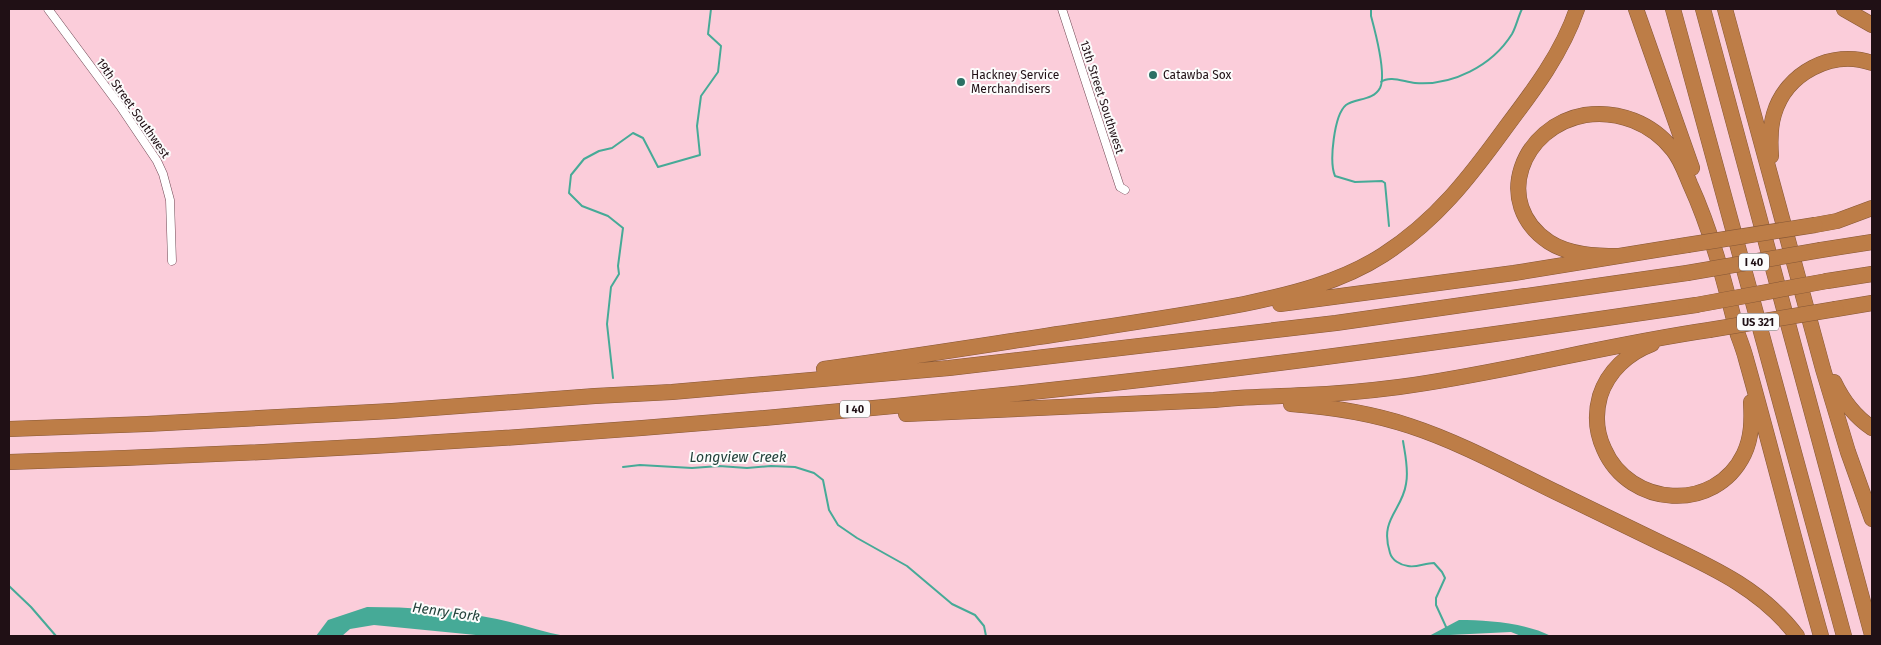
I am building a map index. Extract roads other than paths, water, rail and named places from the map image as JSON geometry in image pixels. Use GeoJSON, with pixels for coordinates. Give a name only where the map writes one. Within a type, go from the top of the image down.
{"type":"FeatureCollection","features":[{"type":"Feature","properties":{"kind":"highway"},"geometry":{"type":"LineString","coordinates":[[595,396],[654,388],[764,378],[951,352],[1202,312],[1284,295],[1316,286],[1376,259],[1434,216],[1461,186],[1537,87],[1561,46],[1577,9]]}},
{"type":"Feature","properties":{"kind":"highway"},"geometry":{"type":"LineString","coordinates":[[1636,9],[1699,191],[1705,220],[1821,636]]}},
{"type":"Feature","properties":{"kind":"highway","name":"US 321"},"geometry":{"type":"LineString","coordinates":[[1673,9],[1844,636]]}},
{"type":"Feature","properties":{"kind":"highway","name":"US 321"},"geometry":{"type":"LineString","coordinates":[[1703,9],[1872,635]]}},
{"type":"Feature","properties":{"kind":"highway"},"geometry":{"type":"LineString","coordinates":[[1725,9],[1835,410],[1872,519]]}},
{"type":"Feature","properties":{"kind":"highway"},"geometry":{"type":"LineString","coordinates":[[1844,9],[1872,26]]}},
{"type":"Feature","properties":{"kind":"highway"},"geometry":{"type":"LineString","coordinates":[[1779,202],[1771,156],[1770,134],[1774,114],[1782,96],[1797,78],[1818,65],[1843,59],[1872,64]]}},
{"type":"Feature","properties":{"kind":"highway"},"geometry":{"type":"LineString","coordinates":[[1619,256],[1589,255],[1560,248],[1540,235],[1532,226],[1523,210],[1519,183],[1527,153],[1540,137],[1563,122],[1586,115],[1610,114],[1631,119],[1654,131],[1678,157],[1705,220]]}},
{"type":"Feature","properties":{"kind":"highway"},"geometry":{"type":"LineString","coordinates":[[1837,222],[1872,208]]}},
{"type":"Feature","properties":{"kind":"highway"},"geometry":{"type":"LineString","coordinates":[[1202,312],[1261,307],[1417,286],[1837,222],[1872,215]]}},
{"type":"Feature","properties":{"kind":"highway","name":"I 40"},"geometry":{"type":"LineString","coordinates":[[9,429],[304,417],[672,392],[949,368],[1364,319],[1687,273],[1872,242]]}},
{"type":"Feature","properties":{"kind":"highway","name":"I 40"},"geometry":{"type":"LineString","coordinates":[[9,462],[145,458],[383,446],[614,431],[1057,390],[1236,369],[1696,306],[1872,274]]}},
{"type":"Feature","properties":{"kind":"highway"},"geometry":{"type":"LineString","coordinates":[[828,412],[848,416],[1214,400],[1391,388],[1488,372],[1607,346],[1872,303]]}},
{"type":"Feature","properties":{"kind":"highway"},"geometry":{"type":"LineString","coordinates":[[1677,334],[1670,339],[1643,347],[1626,358],[1608,379],[1602,392],[1597,413],[1599,436],[1604,451],[1612,464],[1636,486],[1666,496],[1695,494],[1717,484],[1730,473],[1744,454],[1751,433],[1752,409],[1740,341]]}},
{"type":"Feature","properties":{"kind":"highway"},"geometry":{"type":"LineString","coordinates":[[1817,342],[1842,398],[1854,414],[1872,428]]}},
{"type":"Feature","properties":{"kind":"highway"},"geometry":{"type":"LineString","coordinates":[[1214,400],[1279,403],[1352,410],[1430,433],[1723,573],[1764,600],[1797,636]]}},
{"type":"Feature","properties":{"kind":"street","name":"19th Street Southwest"},"geometry":{"type":"LineString","coordinates":[[48,9],[124,112],[163,174],[170,200],[172,262]]}},
{"type":"Feature","properties":{"kind":"street","name":"13th Street Southwest"},"geometry":{"type":"LineString","coordinates":[[1062,9],[1120,187],[1125,190]]}},
{"type":"Feature","properties":{"kind":"water","name":"Henry Fork"},"geometry":{"type":"Polygon","coordinates":[[[367,607],[416,608],[465,613],[565,636],[486,636],[374,625],[350,629],[342,636],[316,636],[328,620],[367,607]]]}},
{"type":"Feature","properties":{"kind":"water"},"geometry":{"type":"Polygon","coordinates":[[[1459,620],[1518,625],[1551,636],[1521,636],[1511,632],[1429,636],[1459,620]]]}},
{"type":"Feature","properties":{"kind":"waterway","name":"Longview Creek"},"geometry":{"type":"LineString","coordinates":[[613,378],[607,324],[611,287],[619,274],[618,266],[623,228],[608,216],[582,206],[569,193],[571,175],[584,159],[599,151],[612,148],[633,133],[643,138],[658,167],[700,155],[697,126],[701,96],[718,72],[721,46],[708,34],[711,9]]}},
{"type":"Feature","properties":{"kind":"waterway"},"geometry":{"type":"LineString","coordinates":[[1371,9],[1381,63],[1382,82],[1380,88],[1373,95],[1350,103],[1342,110],[1338,118],[1332,160],[1335,176],[1355,182],[1382,181],[1385,183],[1389,226]]}},
{"type":"Feature","properties":{"kind":"waterway"},"geometry":{"type":"LineString","coordinates":[[1381,82],[1393,79],[1415,83],[1429,83],[1443,81],[1470,72],[1494,56],[1504,45],[1512,34],[1522,9]]}},
{"type":"Feature","properties":{"kind":"waterway"},"geometry":{"type":"LineString","coordinates":[[1403,441],[1407,479],[1404,493],[1389,523],[1387,541],[1391,556],[1402,565],[1414,566],[1434,563],[1442,572],[1445,578],[1436,598],[1436,605],[1447,629]]}},
{"type":"Feature","properties":{"kind":"waterway","name":"Longview Creek"},"geometry":{"type":"LineString","coordinates":[[623,467],[640,465],[692,468],[771,466],[795,467],[814,473],[823,480],[829,510],[838,525],[907,566],[952,604],[975,615],[984,626],[986,636]]}},
{"type":"Feature","properties":{"kind":"waterway"},"geometry":{"type":"LineString","coordinates":[[9,586],[31,607],[56,636]]}},
{"type":"Feature","properties":{"kind":"place","name":"Catawba Sox"},"geometry":{"type":"Point","coordinates":[1153,75]}},
{"type":"Feature","properties":{"kind":"place","name":"Hackney Service Merchandisers"},"geometry":{"type":"Point","coordinates":[961,82]}}]}
